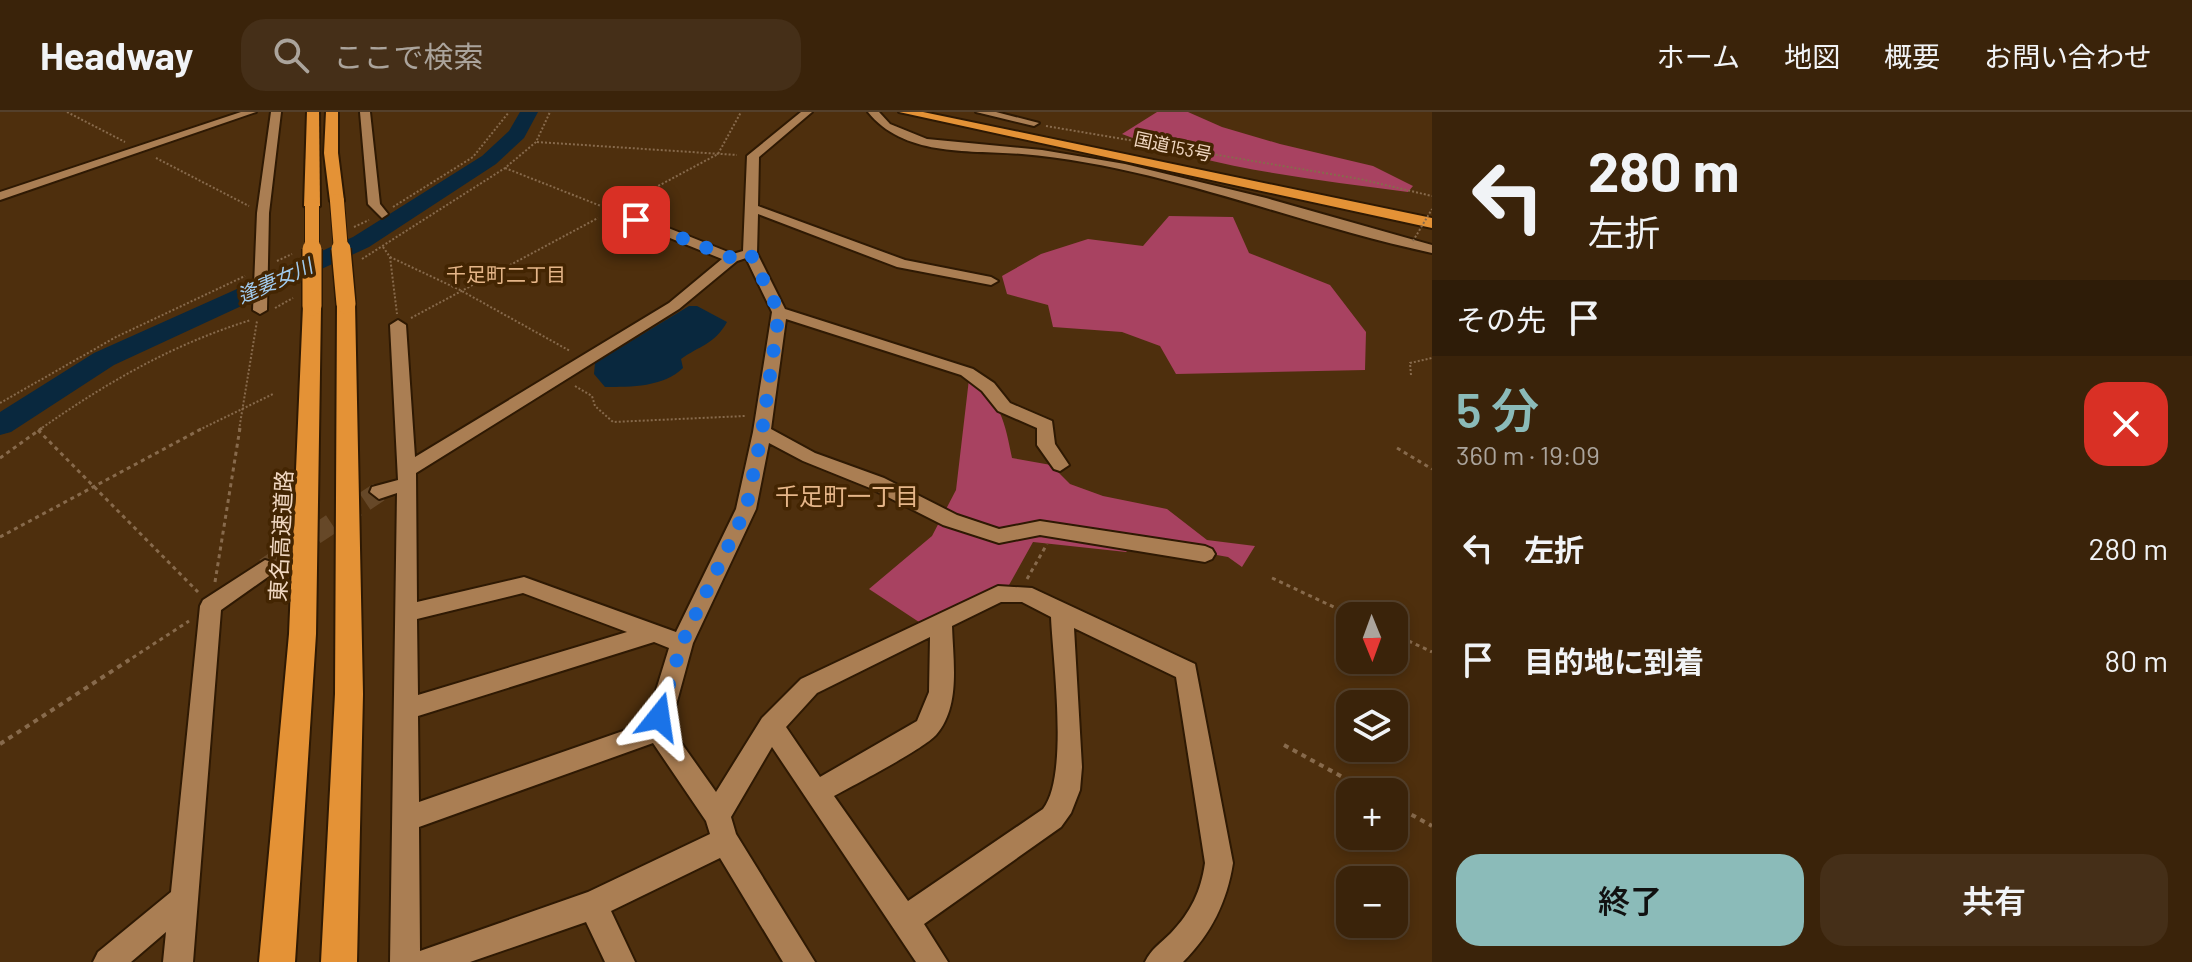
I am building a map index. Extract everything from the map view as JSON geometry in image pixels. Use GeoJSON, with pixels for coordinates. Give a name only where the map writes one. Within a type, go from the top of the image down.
{"type":"FeatureCollection","features":[{"type":"Feature","properties":{"kind":"highway","name":"東名高速道路"},"geometry":{"type":"LineString","coordinates":[[277,962],[308,585],[313,459],[313,112]]}},
{"type":"Feature","properties":{"kind":"highway"},"geometry":{"type":"LineString","coordinates":[[332,112],[331,153],[346,304],[349,694],[339,962]]}},
{"type":"Feature","properties":{"kind":"highway","name":"国道153号"},"geometry":{"type":"LineString","coordinates":[[905,112],[1121,152],[1432,216]]}},
{"type":"Feature","properties":{"kind":"highway","name":"国道153号"},"geometry":{"type":"LineString","coordinates":[[970,112],[1121,152],[1432,223]]}},
{"type":"Feature","properties":{"kind":"highway"},"geometry":{"type":"LineString","coordinates":[[1121,152],[1144,149],[1432,209]]}},
{"type":"Feature","properties":{"kind":"highway"},"geometry":{"type":"LineString","coordinates":[[1121,152],[1140,165],[1432,229]]}},
{"type":"Feature","properties":{"kind":"street"},"geometry":{"type":"LineString","coordinates":[[0,196],[251,112]]}},
{"type":"Feature","properties":{"kind":"street"},"geometry":{"type":"LineString","coordinates":[[260,310],[264,267],[263,213],[276,112]]}},
{"type":"Feature","properties":{"kind":"street"},"geometry":{"type":"LineString","coordinates":[[365,112],[374,204],[382,214]]}},
{"type":"Feature","properties":{"kind":"street"},"geometry":{"type":"LineString","coordinates":[[800,962],[721,828],[658,730],[661,702],[682,643],[746,509],[763,425],[779,312],[750,253],[753,156],[807,112]]}},
{"type":"Feature","properties":{"kind":"street"},"geometry":{"type":"LineString","coordinates":[[873,112],[885,128],[907,139],[1040,152],[1100,163],[1263,202],[1432,249]]}},
{"type":"Feature","properties":{"kind":"street"},"geometry":{"type":"LineString","coordinates":[[981,112],[1034,123]]}},
{"type":"Feature","properties":{"kind":"street"},"geometry":{"type":"LineString","coordinates":[[752,208],[902,264],[991,281]]}},
{"type":"Feature","properties":{"kind":"street"},"geometry":{"type":"LineString","coordinates":[[612,210],[732,258]]}},
{"type":"Feature","properties":{"kind":"street"},"geometry":{"type":"LineString","coordinates":[[379,492],[407,477],[563,371],[674,306],[732,258],[750,253]]}},
{"type":"Feature","properties":{"kind":"street"},"geometry":{"type":"LineString","coordinates":[[779,312],[978,378],[1004,407],[1046,425],[1046,445],[1060,465]]}},
{"type":"Feature","properties":{"kind":"street"},"geometry":{"type":"LineString","coordinates":[[398,325],[407,477],[405,962]]}},
{"type":"Feature","properties":{"kind":"street"},"geometry":{"type":"LineString","coordinates":[[763,425],[809,457],[877,483],[950,520],[999,536],[1030,529],[1054,530],[1205,554]]}},
{"type":"Feature","properties":{"kind":"street"},"geometry":{"type":"LineString","coordinates":[[178,962],[211,606],[265,568]]}},
{"type":"Feature","properties":{"kind":"street"},"geometry":{"type":"LineString","coordinates":[[407,613],[524,585],[650,634],[682,643]]}},
{"type":"Feature","properties":{"kind":"street"},"geometry":{"type":"LineString","coordinates":[[428,962],[485,952],[593,905],[721,828],[771,726],[809,686],[998,594],[1020,593],[1183,666],[1191,684],[1219,863],[1207,907],[1189,939],[1160,962]]}},
{"type":"Feature","properties":{"kind":"street"},"geometry":{"type":"LineString","coordinates":[[905,920],[1052,818],[1061,808],[1070,777],[1062,611]]}},
{"type":"Feature","properties":{"kind":"street"},"geometry":{"type":"LineString","coordinates":[[816,793],[918,734],[934,720],[941,700],[941,624]]}},
{"type":"Feature","properties":{"kind":"street"},"geometry":{"type":"LineString","coordinates":[[407,709],[650,634]]}},
{"type":"Feature","properties":{"kind":"street"},"geometry":{"type":"LineString","coordinates":[[771,726],[933,962]]}},
{"type":"Feature","properties":{"kind":"street"},"geometry":{"type":"LineString","coordinates":[[406,819],[658,730]]}},
{"type":"Feature","properties":{"kind":"street"},"geometry":{"type":"LineString","coordinates":[[108,962],[185,898]]}},
{"type":"Feature","properties":{"kind":"street"},"geometry":{"type":"LineString","coordinates":[[593,905],[620,962]]}},
{"type":"Feature","properties":{"kind":"path"},"geometry":{"type":"LineString","coordinates":[[67,112],[263,213]]}},
{"type":"Feature","properties":{"kind":"path"},"geometry":{"type":"LineString","coordinates":[[550,112],[536,142],[505,168],[383,247],[390,257],[398,325],[718,154],[741,112]]}},
{"type":"Feature","properties":{"kind":"path"},"geometry":{"type":"LineString","coordinates":[[1034,123],[1360,179],[1432,196]]}},
{"type":"Feature","properties":{"kind":"path"},"geometry":{"type":"LineString","coordinates":[[536,142],[753,156]]}},
{"type":"Feature","properties":{"kind":"path"},"geometry":{"type":"LineString","coordinates":[[505,168],[612,210]]}},
{"type":"Feature","properties":{"kind":"path"},"geometry":{"type":"LineString","coordinates":[[1413,241],[1432,209]]}},
{"type":"Feature","properties":{"kind":"path"},"geometry":{"type":"LineString","coordinates":[[390,257],[460,290],[570,349],[563,371],[592,396],[595,406],[613,422],[656,422],[706,414],[763,425]]}},
{"type":"Feature","properties":{"kind":"path"},"geometry":{"type":"LineString","coordinates":[[0,458],[38,430],[135,369],[210,330],[257,318],[211,606],[0,744]]}},
{"type":"Feature","properties":{"kind":"path"},"geometry":{"type":"LineString","coordinates":[[1411,375],[1410,363],[1432,358]]}},
{"type":"Feature","properties":{"kind":"path"},"geometry":{"type":"LineString","coordinates":[[0,537],[242,407],[273,394]]}},
{"type":"Feature","properties":{"kind":"path"},"geometry":{"type":"LineString","coordinates":[[38,430],[211,606]]}},
{"type":"Feature","properties":{"kind":"path"},"geometry":{"type":"LineString","coordinates":[[1397,448],[1432,469]]}},
{"type":"Feature","properties":{"kind":"path"},"geometry":{"type":"LineString","coordinates":[[1020,593],[1054,530]]}},
{"type":"Feature","properties":{"kind":"path"},"geometry":{"type":"LineString","coordinates":[[1272,578],[1336,608]]}},
{"type":"Feature","properties":{"kind":"path"},"geometry":{"type":"LineString","coordinates":[[1408,641],[1432,652]]}},
{"type":"Feature","properties":{"kind":"path"},"geometry":{"type":"LineString","coordinates":[[1284,745],[1344,778]]}},
{"type":"Feature","properties":{"kind":"path"},"geometry":{"type":"LineString","coordinates":[[1408,813],[1432,826]]}},
{"type":"Feature","properties":{"kind":"shaded area"},"geometry":{"type":"Polygon","coordinates":[[[1157,112],[1188,112],[1222,127],[1280,144],[1373,166],[1413,186],[1408,192],[1263,171],[1191,156],[1122,134],[1157,112]]]}},
{"type":"Feature","properties":{"kind":"shaded area"},"geometry":{"type":"Polygon","coordinates":[[[1169,216],[1233,217],[1249,253],[1330,285],[1366,332],[1365,370],[1176,374],[1160,346],[1122,332],[1053,327],[1048,305],[1007,294],[1002,276],[1041,254],[1088,239],[1143,246],[1169,216]]]}},
{"type":"Feature","properties":{"kind":"shaded area"},"geometry":{"type":"Polygon","coordinates":[[[969,379],[988,395],[1000,413],[1012,458],[1051,465],[1070,484],[1103,496],[1167,509],[1207,540],[1255,546],[1242,567],[1228,557],[1138,541],[1126,552],[1033,542],[1009,585],[922,624],[869,589],[932,536],[956,490],[969,379]]]}},
{"type":"Feature","properties":{"kind":"water"},"geometry":{"type":"Polygon","coordinates":[[[689,306],[697,306],[727,322],[712,340],[681,359],[683,368],[675,374],[647,385],[605,387],[594,374],[595,363],[689,306]]]}},
{"type":"Feature","properties":{"kind":"waterway","name":"逢妻女川"},"geometry":{"type":"LineString","coordinates":[[0,425],[104,359],[361,242],[489,160],[517,134],[529,112]]}},
{"type":"Feature","properties":{"kind":"tunnel"},"geometry":{"type":"LineString","coordinates":[[265,568],[379,492]]}},
{"type":"Feature","properties":{"kind":"district","name":"千足町二丁目"},"geometry":{"type":"Point","coordinates":[506,275]}},
{"type":"Feature","properties":{"kind":"district","name":"千足町一丁目"},"geometry":{"type":"Point","coordinates":[847,497]}},
{"type":"Feature","properties":{"kind":"route"},"geometry":{"type":"LineString","coordinates":[[636,220],[732,258],[750,253],[779,312],[762,432],[746,509],[682,643],[661,702],[659,717]]}}]}
